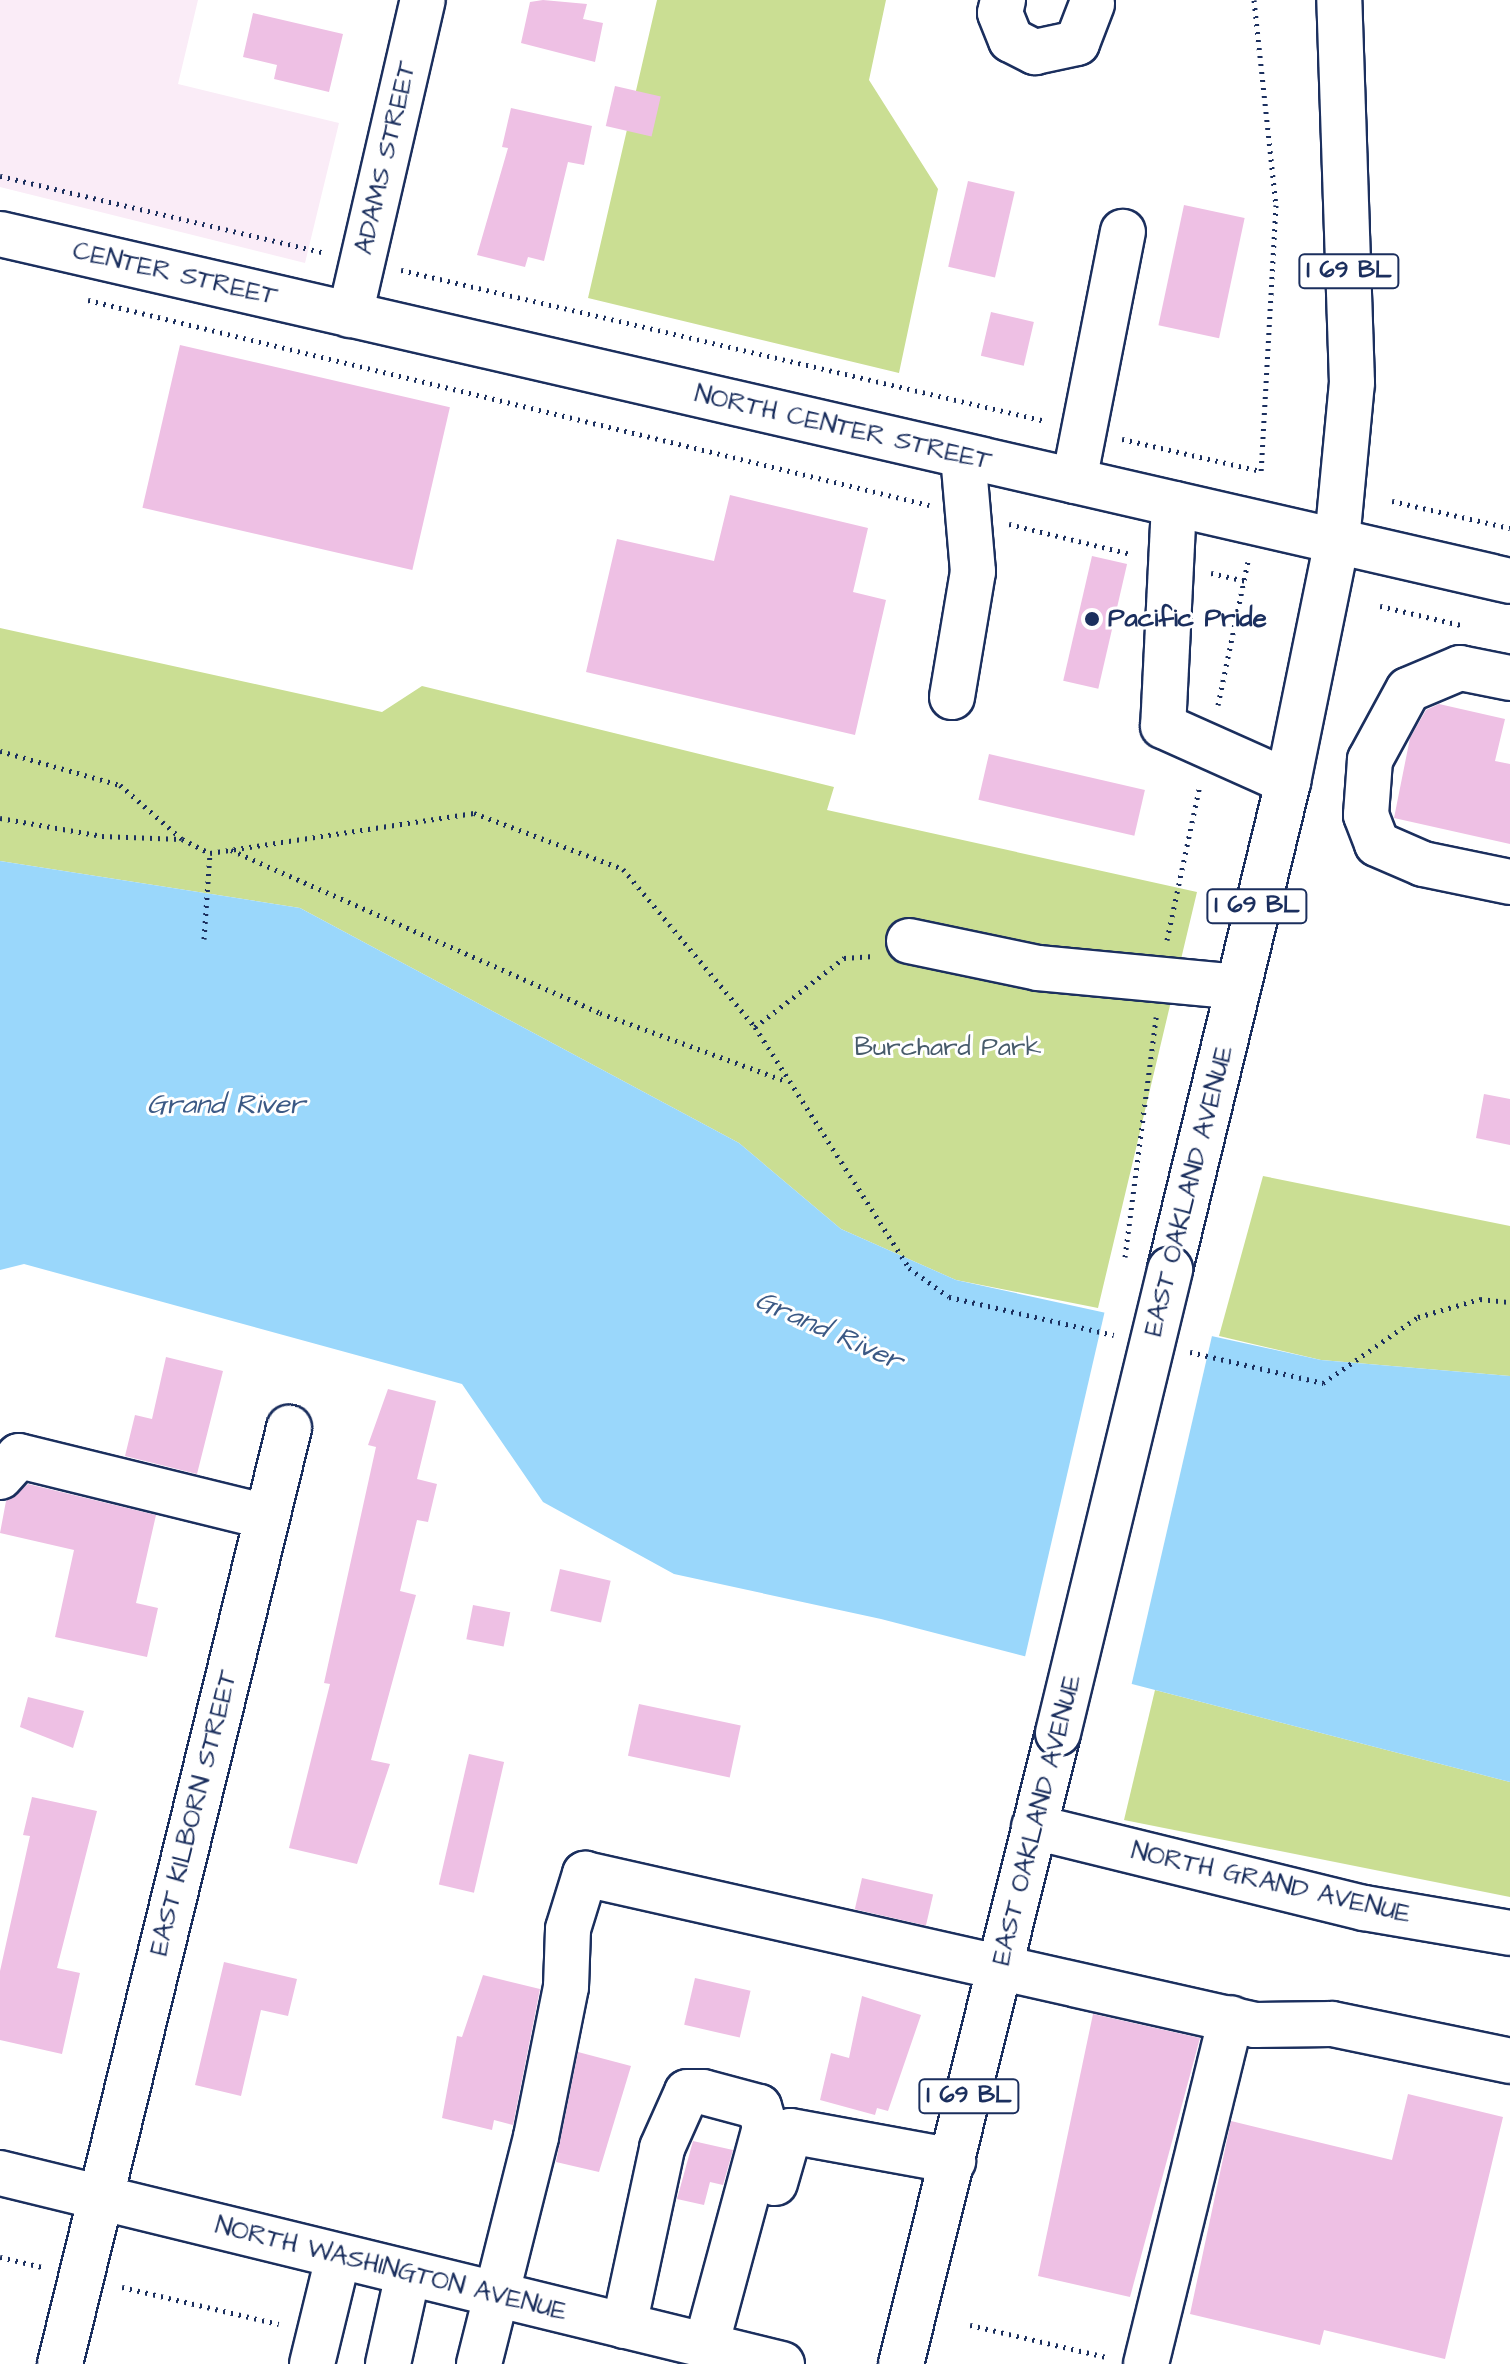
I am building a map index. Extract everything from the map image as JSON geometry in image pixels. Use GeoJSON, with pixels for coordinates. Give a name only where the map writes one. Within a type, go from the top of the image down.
{"type":"FeatureCollection","features":[{"type":"Feature","properties":{"kind":"street","name":"ADAMS STREET"},"geometry":{"type":"LineString","coordinates":[[350,315],[423,0]]}},
{"type":"Feature","properties":{"kind":"street"},"geometry":{"type":"LineString","coordinates":[[1003,0],[1000,13],[1011,40],[1035,52],[1077,43],[1092,4]]}},
{"type":"Feature","properties":{"kind":"street","name":"EAST OAKLAND AVENUE"},"geometry":{"type":"LineString","coordinates":[[901,2364],[1000,1972],[1288,782],[1337,541],[1352,383],[1339,0]]}},
{"type":"Feature","properties":{"kind":"street"},"geometry":{"type":"LineString","coordinates":[[1074,481],[1123,232]]}},
{"type":"Feature","properties":{"kind":"street","name":"CENTER STREET"},"geometry":{"type":"LineString","coordinates":[[0,234],[350,315]]}},
{"type":"Feature","properties":{"kind":"street","name":"NORTH CENTER STREET"},"geometry":{"type":"LineString","coordinates":[[350,315],[1337,541]]}},
{"type":"Feature","properties":{"kind":"street"},"geometry":{"type":"LineString","coordinates":[[952,697],[973,572],[963,456]]}},
{"type":"Feature","properties":{"kind":"street"},"geometry":{"type":"LineString","coordinates":[[1174,504],[1163,726],[1288,782]]}},
{"type":"Feature","properties":{"kind":"street"},"geometry":{"type":"LineString","coordinates":[[1337,541],[1510,581]]}},
{"type":"Feature","properties":{"kind":"street"},"geometry":{"type":"LineString","coordinates":[[1510,678],[1460,668],[1408,690],[1370,760],[1366,815],[1377,844],[1423,864],[1510,882]]}},
{"type":"Feature","properties":{"kind":"street"},"geometry":{"type":"LineString","coordinates":[[909,941],[1038,968],[1238,987]]}},
{"type":"Feature","properties":{"kind":"street","name":"EAST KILBORN STREET"},"geometry":{"type":"LineString","coordinates":[[60,2364],[289,1428]]}},
{"type":"Feature","properties":{"kind":"street"},"geometry":{"type":"LineString","coordinates":[[0,1477],[19,1456],[267,1517]]}},
{"type":"Feature","properties":{"kind":"street","name":"NORTH GRAND AVENUE"},"geometry":{"type":"LineString","coordinates":[[1034,1827],[1364,1908],[1510,1933]]}},
{"type":"Feature","properties":{"kind":"street"},"geometry":{"type":"LineString","coordinates":[[479,2364],[557,2039],[568,1929],[585,1874],[947,1952],[1000,1972],[1091,1983],[1255,2025],[1332,2024],[1510,2061]]}},
{"type":"Feature","properties":{"kind":"street"},"geometry":{"type":"LineString","coordinates":[[1133,2362],[1231,2018]]}},
{"type":"Feature","properties":{"kind":"street"},"geometry":{"type":"LineString","coordinates":[[624,2326],[662,2148],[687,2092],[703,2092],[759,2107],[765,2127],[718,2348]]}},
{"type":"Feature","properties":{"kind":"street"},"geometry":{"type":"LineString","coordinates":[[718,2348],[790,2131],[953,2161]]}},
{"type":"Feature","properties":{"kind":"street","name":"NORTH WASHINGTON AVENUE"},"geometry":{"type":"LineString","coordinates":[[0,2173],[782,2364]]}},
{"type":"Feature","properties":{"kind":"street"},"geometry":{"type":"LineString","coordinates":[[316,2349],[338,2257]]}},
{"type":"Feature","properties":{"kind":"street"},"geometry":{"type":"LineString","coordinates":[[388,2364],[408,2274]]}},
{"type":"Feature","properties":{"kind":"path"},"geometry":{"type":"LineString","coordinates":[[1125,1257],[1161,980],[1245,581],[1261,471],[1276,205],[1254,0]]}},
{"type":"Feature","properties":{"kind":"path"},"geometry":{"type":"LineString","coordinates":[[0,176],[1261,471]]}},
{"type":"Feature","properties":{"kind":"path"},"geometry":{"type":"LineString","coordinates":[[76,297],[1245,581]]}},
{"type":"Feature","properties":{"kind":"path"},"geometry":{"type":"LineString","coordinates":[[1392,501],[1510,528]]}},
{"type":"Feature","properties":{"kind":"path"},"geometry":{"type":"LineString","coordinates":[[1380,606],[1467,627]]}},
{"type":"Feature","properties":{"kind":"path"},"geometry":{"type":"LineString","coordinates":[[0,751],[120,785],[182,839],[210,853],[474,813],[623,869],[755,1027],[786,1081],[909,1268],[949,1297],[1083,1328]]}},
{"type":"Feature","properties":{"kind":"path"},"geometry":{"type":"LineString","coordinates":[[0,818],[102,836],[182,839]]}},
{"type":"Feature","properties":{"kind":"path"},"geometry":{"type":"LineString","coordinates":[[231,850],[600,1013],[786,1081]]}},
{"type":"Feature","properties":{"kind":"path"},"geometry":{"type":"LineString","coordinates":[[204,939],[210,853]]}},
{"type":"Feature","properties":{"kind":"path"},"geometry":{"type":"LineString","coordinates":[[755,1027],[844,958],[892,955],[909,941]]}},
{"type":"Feature","properties":{"kind":"path"},"geometry":{"type":"LineString","coordinates":[[1229,1361],[1323,1383],[1418,1317],[1480,1299],[1510,1302]]}},
{"type":"Feature","properties":{"kind":"path"},"geometry":{"type":"LineString","coordinates":[[0,2257],[81,2277],[316,2349]]}},
{"type":"Feature","properties":{"kind":"path"},"geometry":{"type":"LineString","coordinates":[[970,2325],[1133,2362]]}},
{"type":"Feature","properties":{"kind":"shaded area"},"geometry":{"type":"Polygon","coordinates":[[[0,0],[198,0],[178,84],[339,123],[305,263],[0,187],[0,0]]]}},
{"type":"Feature","properties":{"kind":"green space"},"geometry":{"type":"Polygon","coordinates":[[[657,0],[886,0],[869,80],[938,189],[899,373],[588,298],[657,0]]]}},
{"type":"Feature","properties":{"kind":"green space","name":"Burchard Park"},"geometry":{"type":"Polygon","coordinates":[[[0,628],[382,712],[422,686],[834,787],[827,810],[1197,892],[1098,1308],[956,1280],[841,1229],[739,1143],[300,908],[0,861],[0,628]]]}},
{"type":"Feature","properties":{"kind":"green space"},"geometry":{"type":"Polygon","coordinates":[[[1263,1176],[1510,1226],[1510,1376],[1321,1360],[1219,1336],[1263,1176]]]}},
{"type":"Feature","properties":{"kind":"green space"},"geometry":{"type":"Polygon","coordinates":[[[1155,1690],[1510,1782],[1510,1897],[1124,1820],[1155,1690]]]}},
{"type":"Feature","properties":{"kind":"water","name":"Grand River"},"geometry":{"type":"Polygon","coordinates":[[[0,861],[300,908],[739,1143],[841,1229],[956,1280],[1321,1360],[1510,1376],[1510,1782],[881,1619],[674,1574],[543,1502],[462,1384],[24,1264],[0,1270],[0,861]]]}},
{"type":"Feature","properties":{"kind":"pier"},"geometry":{"type":"Polygon","coordinates":[[[1106,1306],[1213,1331],[1132,1684],[1024,1660],[1106,1306]]]}},
{"type":"Feature","properties":{"kind":"building"},"geometry":{"type":"Polygon","coordinates":[[[543,0],[587,4],[583,19],[603,23],[595,62],[521,43],[530,2],[543,0]]]}},
{"type":"Feature","properties":{"kind":"building"},"geometry":{"type":"Polygon","coordinates":[[[253,13],[343,34],[329,92],[274,79],[277,65],[243,57],[253,13]]]}},
{"type":"Feature","properties":{"kind":"building"},"geometry":{"type":"Polygon","coordinates":[[[615,86],[661,97],[652,137],[606,126],[615,86]]]}},
{"type":"Feature","properties":{"kind":"building"},"geometry":{"type":"Polygon","coordinates":[[[511,108],[592,126],[584,165],[568,162],[544,261],[528,257],[525,267],[477,255],[508,148],[502,147],[511,108]]]}},
{"type":"Feature","properties":{"kind":"building"},"geometry":{"type":"Polygon","coordinates":[[[968,181],[1015,192],[995,278],[948,267],[968,181]]]}},
{"type":"Feature","properties":{"kind":"building"},"geometry":{"type":"Polygon","coordinates":[[[1184,205],[1245,218],[1219,338],[1158,325],[1184,205]]]}},
{"type":"Feature","properties":{"kind":"building"},"geometry":{"type":"Polygon","coordinates":[[[991,312],[1034,322],[1024,366],[981,356],[991,312]]]}},
{"type":"Feature","properties":{"kind":"building"},"geometry":{"type":"Polygon","coordinates":[[[180,345],[450,407],[412,570],[142,508],[180,345]]]}},
{"type":"Feature","properties":{"kind":"building"},"geometry":{"type":"Polygon","coordinates":[[[730,495],[868,528],[853,592],[886,600],[855,735],[586,672],[617,539],[714,561],[730,495]]]}},
{"type":"Feature","properties":{"kind":"building"},"geometry":{"type":"Polygon","coordinates":[[[1092,556],[1127,564],[1098,689],[1063,681],[1092,556]]]}},
{"type":"Feature","properties":{"kind":"building"},"geometry":{"type":"Polygon","coordinates":[[[1439,704],[1505,719],[1495,761],[1510,764],[1510,844],[1394,818],[1410,738],[1426,710],[1439,704]]]}},
{"type":"Feature","properties":{"kind":"building"},"geometry":{"type":"Polygon","coordinates":[[[989,754],[1145,790],[1134,836],[978,800],[989,754]]]}},
{"type":"Feature","properties":{"kind":"building"},"geometry":{"type":"Polygon","coordinates":[[[1484,1094],[1510,1099],[1510,1145],[1476,1138],[1484,1094]]]}},
{"type":"Feature","properties":{"kind":"building"},"geometry":{"type":"Polygon","coordinates":[[[166,1357],[223,1371],[197,1474],[125,1456],[135,1415],[152,1419],[166,1357]]]}},
{"type":"Feature","properties":{"kind":"building"},"geometry":{"type":"Polygon","coordinates":[[[388,1389],[436,1401],[417,1479],[437,1484],[428,1522],[417,1520],[400,1591],[416,1595],[371,1760],[390,1764],[357,1864],[289,1848],[330,1684],[324,1683],[376,1447],[368,1445],[388,1389]]]}},
{"type":"Feature","properties":{"kind":"building"},"geometry":{"type":"Polygon","coordinates":[[[28,1484],[156,1515],[136,1603],[158,1608],[147,1657],[55,1637],[74,1550],[0,1533],[6,1501],[28,1484]]]}},
{"type":"Feature","properties":{"kind":"building"},"geometry":{"type":"Polygon","coordinates":[[[560,1569],[611,1581],[601,1623],[550,1611],[560,1569]]]}},
{"type":"Feature","properties":{"kind":"building"},"geometry":{"type":"Polygon","coordinates":[[[473,1605],[510,1612],[504,1647],[466,1639],[473,1605]]]}},
{"type":"Feature","properties":{"kind":"building"},"geometry":{"type":"Polygon","coordinates":[[[28,1697],[84,1711],[73,1748],[20,1727],[28,1697]]]}},
{"type":"Feature","properties":{"kind":"building"},"geometry":{"type":"Polygon","coordinates":[[[639,1704],[741,1726],[730,1777],[628,1756],[639,1704]]]}},
{"type":"Feature","properties":{"kind":"building"},"geometry":{"type":"Polygon","coordinates":[[[469,1754],[504,1762],[474,1893],[439,1885],[469,1754]]]}},
{"type":"Feature","properties":{"kind":"building"},"geometry":{"type":"Polygon","coordinates":[[[32,1797],[97,1811],[57,1968],[80,1973],[62,2054],[0,2040],[0,1971],[30,1836],[23,1835],[32,1797]]]}},
{"type":"Feature","properties":{"kind":"building"},"geometry":{"type":"Polygon","coordinates":[[[862,1878],[933,1894],[926,1926],[855,1909],[862,1878]]]}},
{"type":"Feature","properties":{"kind":"building"},"geometry":{"type":"Polygon","coordinates":[[[224,1962],[297,1979],[288,2016],[261,2010],[241,2096],[195,2085],[224,1962]]]}},
{"type":"Feature","properties":{"kind":"building"},"geometry":{"type":"Polygon","coordinates":[[[483,1975],[540,1989],[513,2125],[494,2120],[492,2130],[442,2118],[457,2036],[462,2037],[483,1975]]]}},
{"type":"Feature","properties":{"kind":"building"},"geometry":{"type":"Polygon","coordinates":[[[695,1978],[751,1991],[740,2038],[684,2025],[695,1978]]]}},
{"type":"Feature","properties":{"kind":"building"},"geometry":{"type":"Polygon","coordinates":[[[862,1996],[921,2015],[888,2111],[877,2108],[875,2115],[820,2100],[831,2053],[849,2058],[862,1996]]]}},
{"type":"Feature","properties":{"kind":"building"},"geometry":{"type":"Polygon","coordinates":[[[1093,2014],[1200,2038],[1130,2297],[1038,2276],[1093,2014]]]}},
{"type":"Feature","properties":{"kind":"building"},"geometry":{"type":"Polygon","coordinates":[[[578,2052],[631,2066],[599,2172],[556,2162],[578,2052]]]}},
{"type":"Feature","properties":{"kind":"building"},"geometry":{"type":"Polygon","coordinates":[[[1408,2094],[1503,2117],[1445,2359],[1324,2330],[1320,2345],[1190,2314],[1231,2121],[1392,2160],[1408,2094]]]}},
{"type":"Feature","properties":{"kind":"building"},"geometry":{"type":"Polygon","coordinates":[[[693,2141],[733,2150],[723,2185],[710,2182],[704,2205],[677,2199],[693,2141]]]}},
{"type":"Feature","properties":{"kind":"place","name":"Pacific Pride"},"geometry":{"type":"Point","coordinates":[1092,619]}}]}
